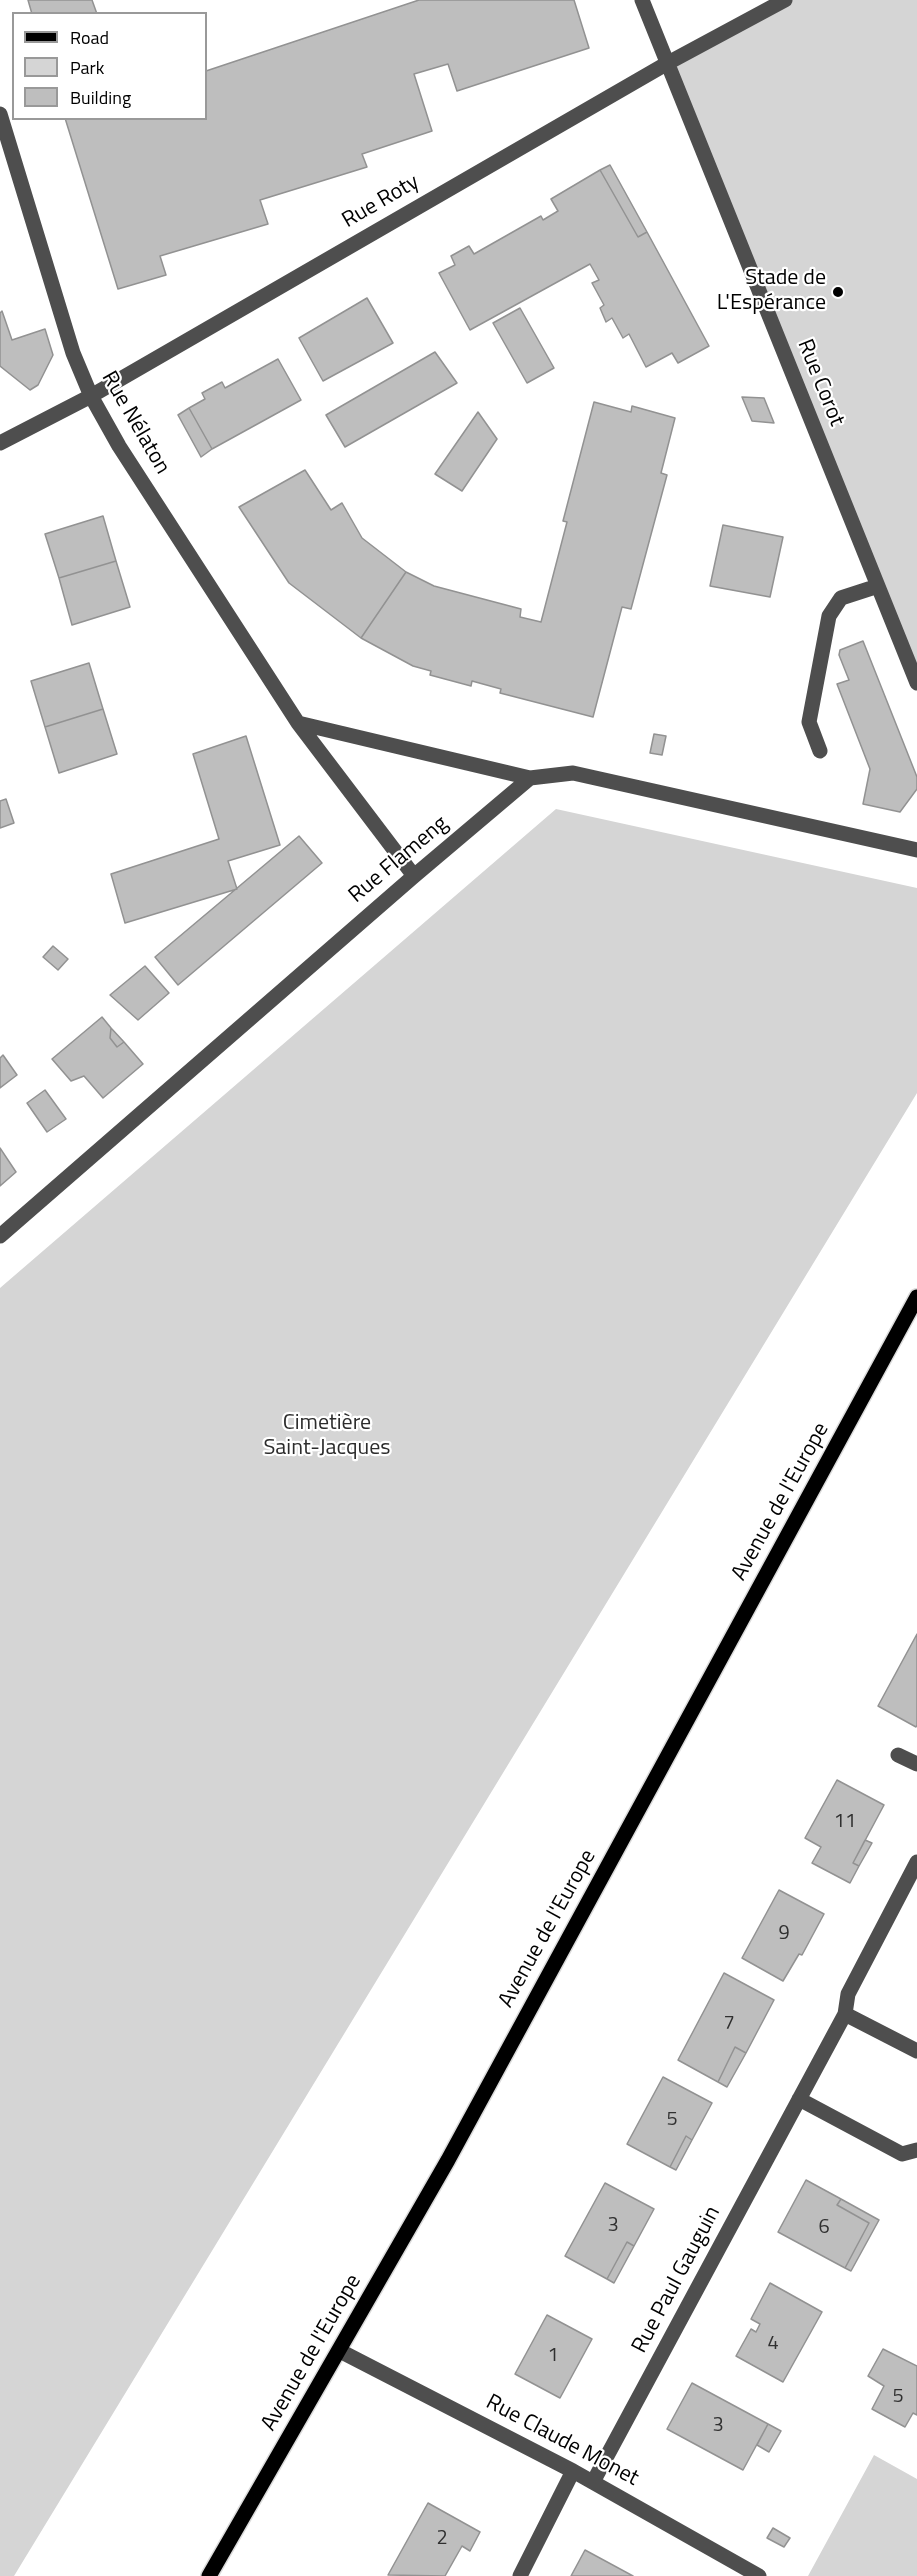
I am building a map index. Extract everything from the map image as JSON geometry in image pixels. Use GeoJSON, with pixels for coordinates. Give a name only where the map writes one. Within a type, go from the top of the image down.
{"type":"FeatureCollection","features":[{"type":"Feature","properties":{"kind":"main road","name":"Avenue de l'Europe"},"geometry":{"type":"LineString","coordinates":[[209,2576],[448,2160],[917,1297]]}},
{"type":"Feature","properties":{"kind":"street","name":"Rue Corot"},"geometry":{"type":"LineString","coordinates":[[642,0],[917,683]]}},
{"type":"Feature","properties":{"kind":"street","name":"Rue Roty"},"geometry":{"type":"LineString","coordinates":[[0,443],[91,396],[666,64],[785,0]]}},
{"type":"Feature","properties":{"kind":"street","name":"Rue Nélaton"},"geometry":{"type":"LineString","coordinates":[[0,114],[73,353],[91,396],[119,446],[298,723],[414,876]]}},
{"type":"Feature","properties":{"kind":"street"},"geometry":{"type":"LineString","coordinates":[[820,751],[809,722],[829,616],[841,598],[878,586]]}},
{"type":"Feature","properties":{"kind":"street"},"geometry":{"type":"LineString","coordinates":[[298,723],[530,778],[573,773],[917,850]]}},
{"type":"Feature","properties":{"kind":"street","name":"Rue Flameng"},"geometry":{"type":"LineString","coordinates":[[0,1236],[530,778]]}},
{"type":"Feature","properties":{"kind":"street"},"geometry":{"type":"LineString","coordinates":[[898,1755],[917,1764]]}},
{"type":"Feature","properties":{"kind":"street","name":"Rue Paul Gauguin"},"geometry":{"type":"LineString","coordinates":[[593,2482],[845,2014],[848,1994],[917,1862]]}},
{"type":"Feature","properties":{"kind":"street"},"geometry":{"type":"LineString","coordinates":[[845,2014],[917,2051]]}},
{"type":"Feature","properties":{"kind":"street"},"geometry":{"type":"LineString","coordinates":[[800,2099],[902,2154],[917,2150]]}},
{"type":"Feature","properties":{"kind":"street","name":"Rue Claude Monet"},"geometry":{"type":"LineString","coordinates":[[340,2351],[573,2471],[759,2576]]}},
{"type":"Feature","properties":{"kind":"street"},"geometry":{"type":"LineString","coordinates":[[520,2576],[573,2471]]}},
{"type":"Feature","properties":{"kind":"green space","name":"Stade de L'Espérance"},"geometry":{"type":"Polygon","coordinates":[[[785,0],[917,0],[917,683],[666,64],[785,0]]]}},
{"type":"Feature","properties":{"kind":"green space","name":"Cimetière Saint-Jacques"},"geometry":{"type":"Polygon","coordinates":[[[556,809],[917,888],[917,1093],[14,2576],[0,2576],[0,1288],[556,809]]]}},
{"type":"Feature","properties":{"kind":"green space"},"geometry":{"type":"Polygon","coordinates":[[[874,2455],[917,2479],[917,2576],[808,2576],[874,2455]]]}},
{"type":"Feature","properties":{"kind":"building"},"geometry":{"type":"Polygon","coordinates":[[[28,0],[92,0],[96,12],[31,12],[28,0]]]}},
{"type":"Feature","properties":{"kind":"building"},"geometry":{"type":"Polygon","coordinates":[[[419,0],[574,0],[589,48],[457,91],[448,64],[414,74],[432,131],[362,154],[367,167],[260,200],[268,224],[160,256],[166,275],[118,289],[66,120],[207,120],[207,71],[419,0]]]}},
{"type":"Feature","properties":{"kind":"building"},"geometry":{"type":"Polygon","coordinates":[[[610,165],[647,232],[638,237],[600,170],[610,165]]]}},
{"type":"Feature","properties":{"kind":"building"},"geometry":{"type":"Polygon","coordinates":[[[600,170],[638,237],[647,232],[709,346],[678,363],[672,353],[646,367],[629,334],[623,338],[612,318],[606,322],[600,308],[604,305],[592,283],[599,280],[590,264],[470,330],[439,273],[455,265],[451,256],[469,246],[474,254],[541,216],[543,220],[558,211],[551,199],[600,170]]]}},
{"type":"Feature","properties":{"kind":"building"},"geometry":{"type":"Polygon","coordinates":[[[367,298],[393,343],[323,381],[299,338],[367,298]]]}},
{"type":"Feature","properties":{"kind":"building"},"geometry":{"type":"Polygon","coordinates":[[[520,308],[554,368],[527,383],[493,323],[520,308]]]}},
{"type":"Feature","properties":{"kind":"building"},"geometry":{"type":"Polygon","coordinates":[[[2,311],[12,340],[45,329],[53,355],[38,385],[30,390],[0,366],[0,313],[2,311]]]}},
{"type":"Feature","properties":{"kind":"building"},"geometry":{"type":"Polygon","coordinates":[[[435,352],[457,383],[345,447],[326,415],[435,352]]]}},
{"type":"Feature","properties":{"kind":"building"},"geometry":{"type":"Polygon","coordinates":[[[278,359],[301,400],[212,449],[189,408],[205,399],[202,393],[222,382],[225,388],[278,359]]]}},
{"type":"Feature","properties":{"kind":"building"},"geometry":{"type":"Polygon","coordinates":[[[742,397],[764,398],[774,423],[752,421],[742,397]]]}},
{"type":"Feature","properties":{"kind":"building"},"geometry":{"type":"Polygon","coordinates":[[[594,402],[631,412],[632,406],[675,418],[661,473],[667,475],[631,609],[622,607],[593,717],[500,693],[501,689],[472,681],[471,686],[430,675],[431,671],[413,666],[361,638],[406,572],[434,586],[521,609],[520,617],[541,622],[567,522],[563,521],[594,402]]]}},
{"type":"Feature","properties":{"kind":"building"},"geometry":{"type":"Polygon","coordinates":[[[189,408],[212,449],[201,457],[178,415],[189,408]]]}},
{"type":"Feature","properties":{"kind":"building"},"geometry":{"type":"Polygon","coordinates":[[[478,412],[497,439],[462,491],[435,474],[478,412]]]}},
{"type":"Feature","properties":{"kind":"building"},"geometry":{"type":"Polygon","coordinates":[[[305,470],[331,510],[342,503],[362,538],[406,572],[361,638],[289,583],[239,507],[305,470]]]}},
{"type":"Feature","properties":{"kind":"building"},"geometry":{"type":"Polygon","coordinates":[[[103,516],[116,561],[59,578],[45,534],[103,516]]]}},
{"type":"Feature","properties":{"kind":"building"},"geometry":{"type":"Polygon","coordinates":[[[723,525],[783,537],[770,597],[710,586],[723,525]]]}},
{"type":"Feature","properties":{"kind":"building"},"geometry":{"type":"Polygon","coordinates":[[[116,561],[130,607],[72,625],[59,578],[116,561]]]}},
{"type":"Feature","properties":{"kind":"building"},"geometry":{"type":"Polygon","coordinates":[[[863,641],[917,777],[917,789],[900,812],[863,804],[870,769],[837,684],[849,680],[839,655],[840,650],[863,641]]]}},
{"type":"Feature","properties":{"kind":"building"},"geometry":{"type":"Polygon","coordinates":[[[89,663],[103,709],[45,727],[31,681],[89,663]]]}},
{"type":"Feature","properties":{"kind":"building"},"geometry":{"type":"Polygon","coordinates":[[[103,709],[117,754],[59,773],[45,727],[103,709]]]}},
{"type":"Feature","properties":{"kind":"building"},"geometry":{"type":"Polygon","coordinates":[[[654,734],[666,736],[662,755],[650,753],[654,734]]]}},
{"type":"Feature","properties":{"kind":"building"},"geometry":{"type":"Polygon","coordinates":[[[246,736],[280,845],[228,861],[237,889],[125,923],[111,874],[219,839],[193,754],[246,736]]]}},
{"type":"Feature","properties":{"kind":"building"},"geometry":{"type":"Polygon","coordinates":[[[6,799],[14,823],[0,828],[0,801],[6,799]]]}},
{"type":"Feature","properties":{"kind":"building"},"geometry":{"type":"Polygon","coordinates":[[[299,836],[322,863],[178,985],[155,957],[299,836]]]}},
{"type":"Feature","properties":{"kind":"building"},"geometry":{"type":"Polygon","coordinates":[[[53,946],[68,959],[58,970],[43,957],[53,946]]]}},
{"type":"Feature","properties":{"kind":"building"},"geometry":{"type":"Polygon","coordinates":[[[145,966],[169,993],[138,1020],[110,995],[145,966]]]}},
{"type":"Feature","properties":{"kind":"building"},"geometry":{"type":"Polygon","coordinates":[[[102,1017],[111,1028],[110,1038],[117,1047],[124,1042],[143,1064],[103,1098],[84,1076],[71,1081],[52,1059],[102,1017]]]}},
{"type":"Feature","properties":{"kind":"building"},"geometry":{"type":"Polygon","coordinates":[[[111,1028],[124,1042],[117,1047],[110,1038],[111,1028]]]}},
{"type":"Feature","properties":{"kind":"building"},"geometry":{"type":"Polygon","coordinates":[[[3,1055],[17,1075],[0,1088],[0,1058],[3,1055]]]}},
{"type":"Feature","properties":{"kind":"building"},"geometry":{"type":"Polygon","coordinates":[[[45,1090],[66,1119],[47,1132],[27,1103],[45,1090]]]}},
{"type":"Feature","properties":{"kind":"building"},"geometry":{"type":"Polygon","coordinates":[[[0,1148],[16,1172],[0,1186],[0,1148]]]}},
{"type":"Feature","properties":{"kind":"building"},"geometry":{"type":"Polygon","coordinates":[[[917,1634],[917,1725],[916,1727],[878,1706],[917,1634]]]}},
{"type":"Feature","properties":{"kind":"building"},"geometry":{"type":"Polygon","coordinates":[[[837,1780],[884,1805],[853,1863],[859,1866],[850,1883],[812,1863],[821,1847],[805,1838],[837,1780]]]}},
{"type":"Feature","properties":{"kind":"building"},"geometry":{"type":"Polygon","coordinates":[[[865,1840],[872,1843],[859,1866],[853,1863],[865,1840]]]}},
{"type":"Feature","properties":{"kind":"building"},"geometry":{"type":"Polygon","coordinates":[[[779,1890],[824,1914],[802,1955],[799,1954],[783,1981],[742,1958],[779,1890]]]}},
{"type":"Feature","properties":{"kind":"building"},"geometry":{"type":"Polygon","coordinates":[[[724,1973],[774,2000],[746,2053],[735,2047],[718,2082],[678,2060],[724,1973]]]}},
{"type":"Feature","properties":{"kind":"building"},"geometry":{"type":"Polygon","coordinates":[[[735,2047],[746,2053],[727,2087],[718,2082],[735,2047]]]}},
{"type":"Feature","properties":{"kind":"building"},"geometry":{"type":"Polygon","coordinates":[[[663,2077],[712,2103],[692,2140],[686,2136],[670,2167],[627,2144],[663,2077]]]}},
{"type":"Feature","properties":{"kind":"building"},"geometry":{"type":"Polygon","coordinates":[[[686,2136],[692,2140],[676,2170],[670,2167],[686,2136]]]}},
{"type":"Feature","properties":{"kind":"building"},"geometry":{"type":"Polygon","coordinates":[[[806,2180],[841,2199],[837,2205],[869,2223],[845,2268],[778,2232],[806,2180]]]}},
{"type":"Feature","properties":{"kind":"building"},"geometry":{"type":"Polygon","coordinates":[[[605,2183],[654,2209],[634,2246],[627,2242],[607,2279],[565,2256],[605,2183]]]}},
{"type":"Feature","properties":{"kind":"building"},"geometry":{"type":"Polygon","coordinates":[[[841,2199],[879,2220],[851,2271],[845,2268],[869,2223],[837,2205],[841,2199]]]}},
{"type":"Feature","properties":{"kind":"building"},"geometry":{"type":"Polygon","coordinates":[[[627,2242],[634,2246],[614,2283],[607,2279],[627,2242]]]}},
{"type":"Feature","properties":{"kind":"building"},"geometry":{"type":"Polygon","coordinates":[[[770,2283],[822,2312],[783,2382],[736,2356],[751,2329],[756,2332],[760,2324],[751,2319],[770,2283]]]}},
{"type":"Feature","properties":{"kind":"building"},"geometry":{"type":"Polygon","coordinates":[[[547,2315],[592,2339],[560,2398],[515,2374],[547,2315]]]}},
{"type":"Feature","properties":{"kind":"building"},"geometry":{"type":"Polygon","coordinates":[[[883,2349],[917,2366],[917,2415],[913,2413],[905,2427],[872,2409],[884,2386],[868,2376],[883,2349]]]}},
{"type":"Feature","properties":{"kind":"building"},"geometry":{"type":"Polygon","coordinates":[[[692,2383],[768,2424],[743,2470],[667,2429],[692,2383]]]}},
{"type":"Feature","properties":{"kind":"building"},"geometry":{"type":"Polygon","coordinates":[[[768,2424],[781,2431],[769,2452],[757,2445],[768,2424]]]}},
{"type":"Feature","properties":{"kind":"building"},"geometry":{"type":"Polygon","coordinates":[[[428,2503],[480,2532],[470,2551],[462,2546],[445,2576],[388,2575],[428,2503]]]}},
{"type":"Feature","properties":{"kind":"building"},"geometry":{"type":"Polygon","coordinates":[[[773,2528],[790,2538],[784,2547],[767,2538],[773,2528]]]}},
{"type":"Feature","properties":{"kind":"building"},"geometry":{"type":"Polygon","coordinates":[[[585,2550],[633,2576],[571,2576],[585,2550]]]}},
{"type":"Feature","properties":{"kind":"place","name":"Stade de L'Espérance"},"geometry":{"type":"Point","coordinates":[838,292]}}]}
